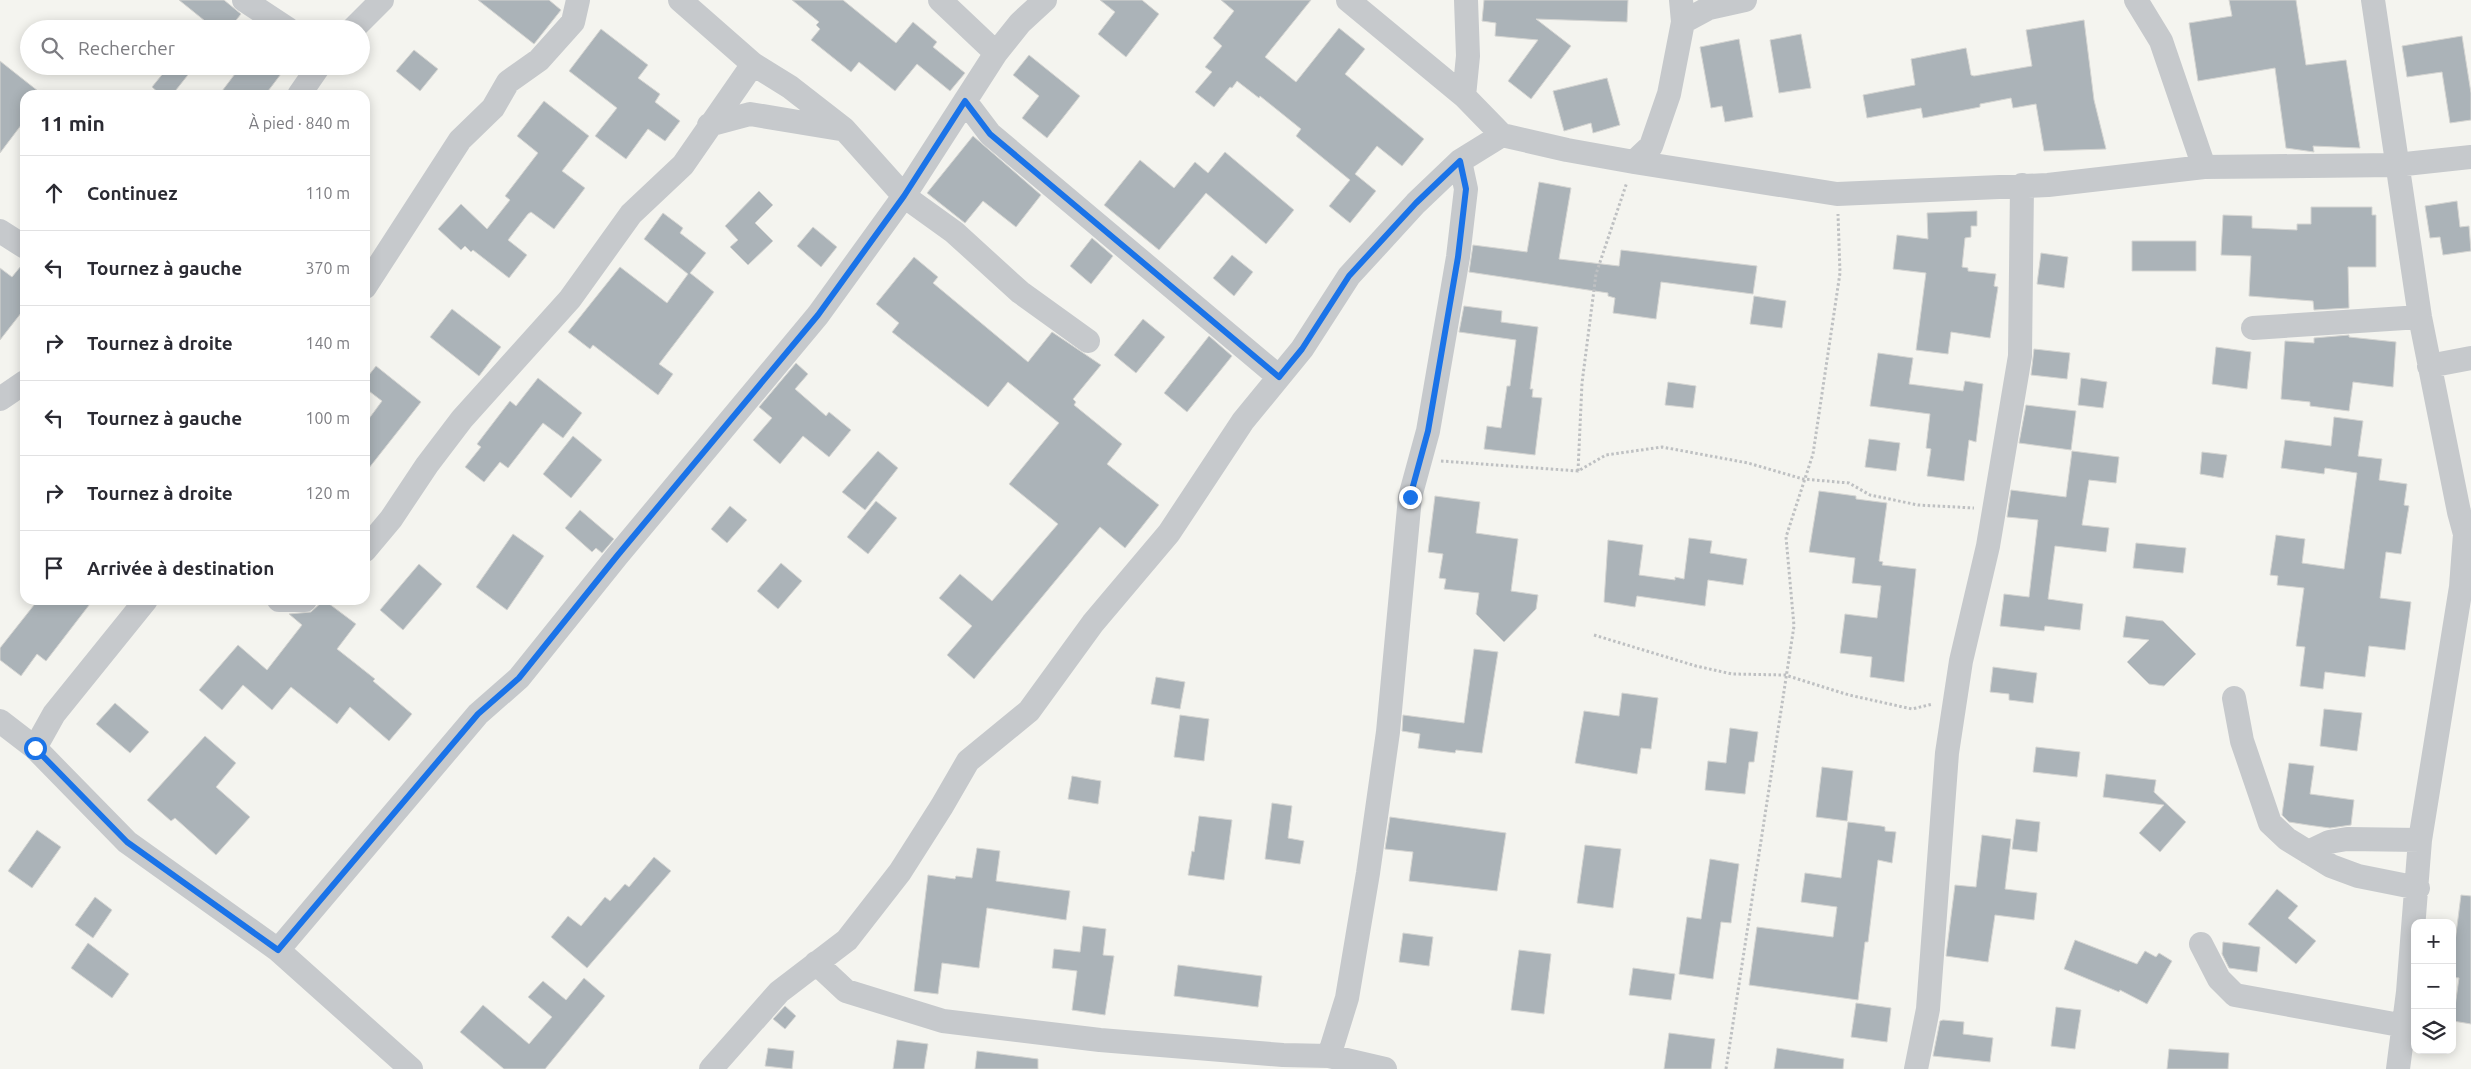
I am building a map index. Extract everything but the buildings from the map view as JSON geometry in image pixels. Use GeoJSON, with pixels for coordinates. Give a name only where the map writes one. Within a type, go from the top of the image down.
{"type":"FeatureCollection","features":[{"type":"Feature","properties":{"kind":"street"},"geometry":{"type":"LineString","coordinates":[[244,0],[274,20]]}},
{"type":"Feature","properties":{"kind":"street"},"geometry":{"type":"LineString","coordinates":[[362,20],[382,0]]}},
{"type":"Feature","properties":{"kind":"street"},"geometry":{"type":"LineString","coordinates":[[370,279],[460,140],[493,108],[508,82],[539,60],[573,22],[578,0]]}},
{"type":"Feature","properties":{"kind":"street"},"geometry":{"type":"LineString","coordinates":[[680,0],[754,64],[790,87],[844,129],[904,196],[954,232],[1020,292],[1088,341]]}},
{"type":"Feature","properties":{"kind":"street"},"geometry":{"type":"LineString","coordinates":[[940,0],[996,53]]}},
{"type":"Feature","properties":{"kind":"street"},"geometry":{"type":"LineString","coordinates":[[278,950],[478,714],[519,678],[617,556],[818,315],[904,196],[996,53],[1020,23],[1045,0]]}},
{"type":"Feature","properties":{"kind":"street"},"geometry":{"type":"LineString","coordinates":[[1348,0],[1464,96],[1502,135],[1567,150],[1634,162],[1837,194],[2048,185],[2204,167],[2396,165],[2471,157]]}},
{"type":"Feature","properties":{"kind":"street"},"geometry":{"type":"LineString","coordinates":[[1464,96],[1468,56],[1466,0]]}},
{"type":"Feature","properties":{"kind":"street"},"geometry":{"type":"LineString","coordinates":[[1634,162],[1651,146],[1669,94],[1682,11],[1709,8],[1745,0]]}},
{"type":"Feature","properties":{"kind":"street"},"geometry":{"type":"LineString","coordinates":[[2136,0],[2162,41],[2204,167]]}},
{"type":"Feature","properties":{"kind":"street"},"geometry":{"type":"LineString","coordinates":[[2373,0],[2420,317],[2429,366],[2468,539],[2420,840],[2418,888],[2405,1026],[2398,1069]]}},
{"type":"Feature","properties":{"kind":"street"},"geometry":{"type":"LineString","coordinates":[[370,544],[391,520],[445,439],[570,299],[632,214],[683,164],[754,64]]}},
{"type":"Feature","properties":{"kind":"street"},"geometry":{"type":"LineString","coordinates":[[302,90],[313,75]]}},
{"type":"Feature","properties":{"kind":"street"},"geometry":{"type":"LineString","coordinates":[[965,101],[990,134],[1279,377]]}},
{"type":"Feature","properties":{"kind":"street"},"geometry":{"type":"LineString","coordinates":[[709,125],[750,114],[844,129]]}},
{"type":"Feature","properties":{"kind":"street"},"geometry":{"type":"LineString","coordinates":[[711,1069],[779,992],[847,940],[900,872],[968,761],[1029,711],[1093,623],[1169,533],[1243,421],[1302,349],[1349,276],[1416,203],[1460,161],[1502,135]]}},
{"type":"Feature","properties":{"kind":"street"},"geometry":{"type":"LineString","coordinates":[[1329,1056],[1347,998],[1368,873],[1388,732],[1410,497],[1428,431],[1458,257],[1466,189],[1460,161]]}},
{"type":"Feature","properties":{"kind":"street"},"geometry":{"type":"LineString","coordinates":[[1916,1069],[1928,1009],[1947,753],[1961,661],[1994,510],[2020,356],[2022,185]]}},
{"type":"Feature","properties":{"kind":"street"},"geometry":{"type":"LineString","coordinates":[[0,232],[20,244]]}},
{"type":"Feature","properties":{"kind":"street"},"geometry":{"type":"LineString","coordinates":[[2253,328],[2420,317]]}},
{"type":"Feature","properties":{"kind":"street"},"geometry":{"type":"LineString","coordinates":[[2429,366],[2471,358]]}},
{"type":"Feature","properties":{"kind":"street"},"geometry":{"type":"LineString","coordinates":[[0,399],[20,385]]}},
{"type":"Feature","properties":{"kind":"street"},"geometry":{"type":"LineString","coordinates":[[35,748],[54,714],[142,605]]}},
{"type":"Feature","properties":{"kind":"street"},"geometry":{"type":"LineString","coordinates":[[2234,698],[2242,741],[2270,823],[2287,839],[2331,866],[2358,876],[2418,888]]}},
{"type":"Feature","properties":{"kind":"street"},"geometry":{"type":"LineString","coordinates":[[0,721],[35,748],[127,842],[278,950],[411,1069]]}},
{"type":"Feature","properties":{"kind":"street"},"geometry":{"type":"LineString","coordinates":[[2308,852],[2329,842],[2347,839],[2420,840]]}},
{"type":"Feature","properties":{"kind":"street"},"geometry":{"type":"LineString","coordinates":[[2201,944],[2219,979],[2235,996],[2405,1026]]}},
{"type":"Feature","properties":{"kind":"street"},"geometry":{"type":"LineString","coordinates":[[816,963],[846,991],[943,1022],[1100,1040],[1283,1055],[1329,1056],[1385,1069]]}},
{"type":"Feature","properties":{"kind":"path"},"geometry":{"type":"LineString","coordinates":[[1578,471],[1582,383],[1596,274],[1634,162]]}},
{"type":"Feature","properties":{"kind":"path"},"geometry":{"type":"LineString","coordinates":[[1726,1069],[1794,626],[1786,537],[1803,479],[1813,454],[1840,273],[1837,194]]}},
{"type":"Feature","properties":{"kind":"path"},"geometry":{"type":"LineString","coordinates":[[1420,459],[1468,465],[1578,471],[1606,455],[1662,447],[1748,463],[1803,479],[1849,483],[1870,495],[1918,505],[1994,510]]}},
{"type":"Feature","properties":{"kind":"path"},"geometry":{"type":"LineString","coordinates":[[1594,635],[1696,666],[1732,674],[1786,675],[1849,695],[1912,709],[1955,699]]}},
{"type":"Feature","properties":{"kind":"route"},"geometry":{"type":"LineString","coordinates":[[35,748],[127,842],[278,950],[478,714],[519,678],[617,556],[818,315],[904,196],[933,148],[965,101],[990,134],[1279,377],[1302,349],[1349,276],[1380,245],[1416,203],[1460,161],[1466,189],[1458,257],[1428,431],[1410,497]]}}]}
